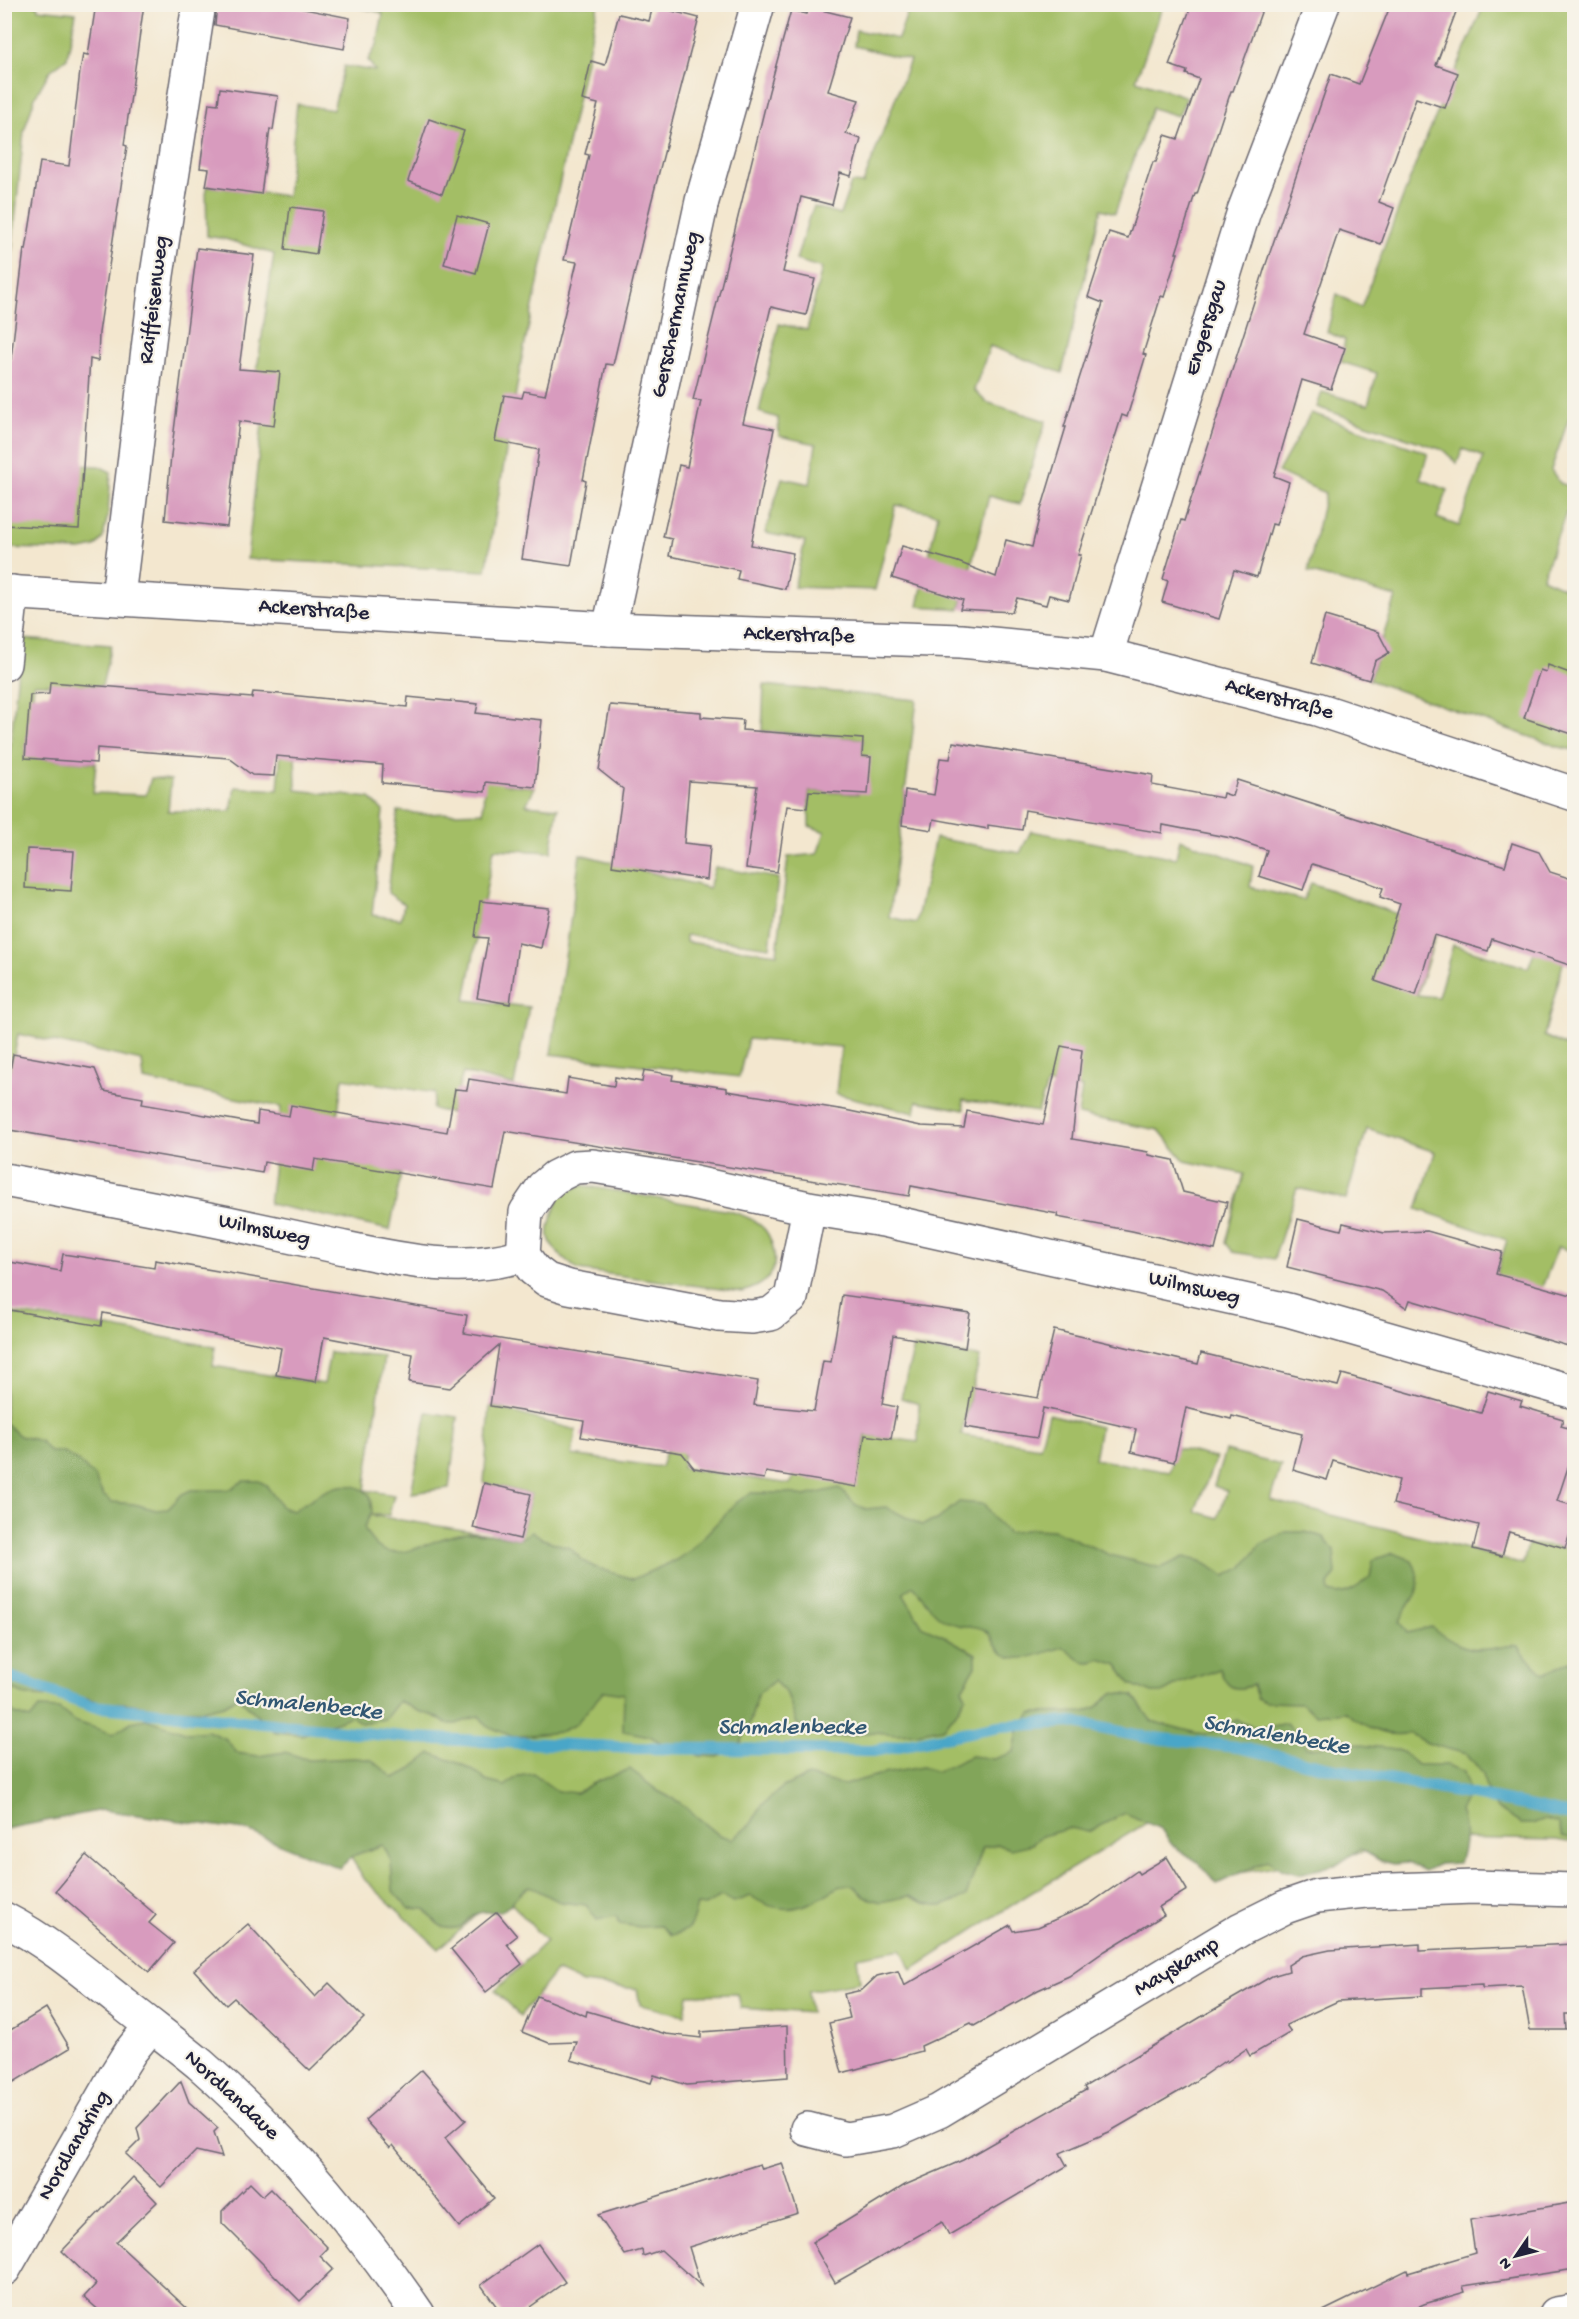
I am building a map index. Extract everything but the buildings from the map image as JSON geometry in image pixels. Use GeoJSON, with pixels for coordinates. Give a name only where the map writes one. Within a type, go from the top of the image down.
{"type":"FeatureCollection","features":[{"type":"Feature","properties":{"kind":"street","name":"Raiffeisenweg"},"geometry":{"type":"LineString","coordinates":[[118,597],[157,275],[199,4]]}},
{"type":"Feature","properties":{"kind":"street","name":"Gerschermannweg"},"geometry":{"type":"LineString","coordinates":[[609,629],[702,201],[758,4]]}},
{"type":"Feature","properties":{"kind":"street","name":"Engersgau"},"geometry":{"type":"LineString","coordinates":[[1106,656],[1244,211],[1323,4]]}},
{"type":"Feature","properties":{"kind":"street","name":"Ackerstraße"},"geometry":{"type":"LineString","coordinates":[[8,592],[609,629],[961,641],[1106,656],[1317,709],[1575,794]]}},
{"type":"Feature","properties":{"kind":"street"},"geometry":{"type":"LineString","coordinates":[[4,664],[8,592]]}},
{"type":"Feature","properties":{"kind":"street","name":"Wilmsweg"},"geometry":{"type":"LineString","coordinates":[[4,1180],[173,1212],[386,1257],[464,1266],[500,1263],[524,1255],[526,1212],[543,1187],[555,1177],[575,1167],[593,1166],[686,1180],[809,1208],[883,1220],[1288,1310],[1575,1392]]}},
{"type":"Feature","properties":{"kind":"street"},"geometry":{"type":"LineString","coordinates":[[524,1255],[534,1270],[547,1280],[569,1287],[719,1315],[752,1317],[771,1314],[791,1298],[809,1208]]}},
{"type":"Feature","properties":{"kind":"street","name":"Mayskamp"},"geometry":{"type":"LineString","coordinates":[[807,2129],[846,2139],[893,2132],[930,2115],[1241,1929],[1285,1907],[1317,1896],[1366,1891],[1474,1887],[1575,1890]]}},
{"type":"Feature","properties":{"kind":"street","name":"Nordlandaue"},"geometry":{"type":"LineString","coordinates":[[4,1919],[48,1945],[222,2085],[304,2168],[361,2235],[418,2314]]}},
{"type":"Feature","properties":{"kind":"street","name":"Nordlandring"},"geometry":{"type":"LineString","coordinates":[[4,2269],[115,2076],[130,2052],[151,2026]]}},
{"type":"Feature","properties":{"kind":"street"},"geometry":{"type":"LineString","coordinates":[[1556,2314],[1575,2311]]}},
{"type":"Feature","properties":{"kind":"green space"},"geometry":{"type":"Polygon","coordinates":[[[5,4],[37,5],[38,9],[76,13],[67,58],[50,71],[35,97],[24,131],[5,321],[5,4]]]}},
{"type":"Feature","properties":{"kind":"green space"},"geometry":{"type":"Polygon","coordinates":[[[349,5],[598,5],[521,362],[486,571],[247,559],[262,424],[257,370],[274,254],[207,236],[206,186],[287,196],[297,104],[333,110],[344,66],[375,71],[368,60],[377,45],[383,13],[349,5]]]}},
{"type":"Feature","properties":{"kind":"green space"},"geometry":{"type":"Polygon","coordinates":[[[910,5],[1163,5],[1136,80],[1187,97],[1178,116],[1152,108],[1115,213],[1101,209],[1062,373],[990,346],[974,390],[986,402],[1046,421],[1020,504],[989,496],[960,609],[918,606],[938,514],[896,505],[875,590],[794,587],[805,541],[765,533],[782,478],[810,484],[816,444],[779,436],[778,418],[759,412],[779,324],[807,330],[822,268],[796,260],[809,217],[814,207],[840,214],[851,183],[863,184],[910,60],[854,46],[856,30],[898,39],[910,5]]]}},
{"type":"Feature","properties":{"kind":"green space"},"geometry":{"type":"Polygon","coordinates":[[[1484,5],[1574,5],[1574,419],[1569,418],[1551,470],[1560,483],[1574,488],[1574,516],[1566,513],[1542,578],[1574,592],[1574,750],[1559,747],[1369,680],[1396,597],[1308,572],[1325,493],[1278,472],[1311,413],[1428,453],[1420,479],[1448,490],[1437,518],[1459,526],[1484,457],[1463,449],[1457,463],[1443,450],[1317,407],[1322,392],[1368,405],[1377,373],[1341,362],[1345,340],[1327,332],[1337,294],[1361,308],[1419,155],[1484,5]]]}},
{"type":"Feature","properties":{"kind":"green space"},"geometry":{"type":"Polygon","coordinates":[[[77,465],[99,466],[111,472],[108,514],[103,538],[95,547],[81,550],[5,548],[4,525],[77,465]]]}},
{"type":"Feature","properties":{"kind":"green space"},"geometry":{"type":"Polygon","coordinates":[[[21,639],[111,645],[102,686],[34,684],[25,757],[96,763],[93,793],[146,795],[151,778],[171,780],[168,811],[231,811],[235,787],[278,790],[281,747],[295,752],[296,790],[370,798],[383,811],[372,915],[401,919],[404,904],[388,893],[398,811],[422,814],[483,812],[485,759],[503,784],[535,787],[526,805],[558,808],[551,852],[494,849],[465,1000],[529,1007],[514,1085],[463,1073],[451,1113],[432,1109],[435,1093],[343,1078],[332,1152],[401,1174],[390,1230],[269,1204],[281,1107],[144,1080],[142,1061],[18,1034],[5,1106],[4,812],[21,639]]]}},
{"type":"Feature","properties":{"kind":"green space"},"geometry":{"type":"Polygon","coordinates":[[[764,685],[917,700],[889,917],[916,923],[935,838],[1020,853],[1031,831],[1176,858],[1180,839],[1253,866],[1250,887],[1303,900],[1311,883],[1438,929],[1417,995],[1438,997],[1453,945],[1528,968],[1540,936],[1568,944],[1544,1036],[1574,1049],[1574,1252],[1558,1247],[1530,1317],[1487,1304],[1507,1240],[1417,1209],[1435,1152],[1367,1129],[1346,1199],[1297,1188],[1274,1259],[1233,1252],[1226,1243],[1244,1174],[1185,1161],[1159,1130],[1078,1115],[1082,1088],[1047,1084],[1038,1112],[963,1100],[964,1110],[917,1101],[915,1113],[836,1094],[841,1047],[748,1039],[739,1077],[551,1054],[580,854],[709,888],[715,867],[778,878],[770,947],[686,935],[686,942],[777,954],[788,857],[817,854],[825,832],[809,826],[809,791],[858,794],[861,768],[870,757],[862,756],[863,739],[762,731],[764,685]]]}},
{"type":"Feature","properties":{"kind":"green space"},"geometry":{"type":"Polygon","coordinates":[[[581,1185],[730,1211],[749,1218],[764,1229],[771,1241],[774,1262],[771,1274],[762,1283],[743,1292],[578,1270],[552,1245],[549,1230],[560,1196],[581,1185]]]}},
{"type":"Feature","properties":{"kind":"green space"},"geometry":{"type":"Polygon","coordinates":[[[5,1312],[108,1327],[215,1347],[213,1366],[324,1384],[330,1352],[384,1357],[365,1490],[394,1495],[389,1515],[369,1515],[520,1539],[531,1494],[484,1483],[490,1406],[576,1430],[572,1455],[661,1467],[669,1442],[684,1448],[682,1468],[790,1484],[799,1468],[811,1479],[857,1480],[866,1435],[918,1442],[919,1404],[901,1398],[914,1347],[980,1357],[961,1435],[1040,1447],[1049,1414],[1100,1427],[1094,1459],[1169,1472],[1177,1448],[1216,1458],[1195,1511],[1218,1518],[1227,1491],[1214,1486],[1225,1451],[1281,1465],[1270,1500],[1523,1565],[1528,1544],[1565,1548],[1574,1520],[1574,1843],[1557,1840],[1447,1838],[1240,1873],[1148,1822],[1026,1896],[912,1970],[901,1949],[857,1957],[860,1982],[808,1991],[810,2013],[741,2008],[738,1994],[688,1995],[685,2015],[640,2005],[637,1989],[582,1983],[556,1971],[520,2016],[495,1991],[546,1941],[501,1892],[439,1949],[365,1880],[350,1856],[265,1826],[96,1805],[5,1817],[5,1312]]]}},
{"type":"Feature","properties":{"kind":"green space"},"geometry":{"type":"Polygon","coordinates":[[[427,1412],[458,1417],[449,1488],[411,1493],[427,1412]]]}},
{"type":"Feature","properties":{"kind":"green space"},"geometry":{"type":"Polygon","coordinates":[[[4,1422],[20,1436],[40,1441],[50,1452],[63,1452],[79,1462],[94,1476],[103,1495],[112,1502],[134,1504],[156,1510],[168,1509],[182,1494],[191,1490],[229,1490],[243,1481],[259,1481],[266,1485],[282,1507],[293,1511],[321,1493],[341,1486],[351,1486],[361,1488],[370,1495],[372,1512],[364,1527],[373,1542],[383,1550],[394,1553],[406,1551],[446,1537],[468,1533],[520,1539],[532,1531],[543,1539],[570,1548],[582,1560],[594,1567],[633,1579],[676,1560],[691,1550],[736,1503],[750,1493],[788,1493],[805,1496],[839,1488],[856,1505],[866,1509],[886,1507],[921,1525],[937,1520],[959,1502],[984,1504],[1008,1533],[1031,1529],[1054,1530],[1110,1555],[1161,1568],[1184,1557],[1201,1561],[1225,1576],[1242,1568],[1261,1544],[1286,1532],[1305,1532],[1324,1537],[1334,1551],[1336,1574],[1328,1585],[1329,1592],[1340,1594],[1351,1590],[1370,1577],[1373,1560],[1393,1553],[1412,1560],[1417,1571],[1416,1593],[1400,1622],[1407,1633],[1431,1627],[1451,1640],[1473,1649],[1518,1646],[1544,1674],[1574,1659],[1574,1840],[1563,1836],[1558,1823],[1545,1819],[1532,1824],[1521,1824],[1497,1809],[1485,1785],[1483,1774],[1467,1754],[1426,1743],[1409,1733],[1383,1733],[1345,1712],[1316,1715],[1301,1703],[1265,1702],[1257,1698],[1253,1685],[1241,1688],[1232,1687],[1225,1680],[1220,1669],[1180,1683],[1162,1693],[1152,1693],[1130,1684],[1118,1665],[1100,1659],[1084,1662],[1063,1647],[1032,1657],[1008,1656],[1001,1652],[990,1634],[982,1628],[958,1625],[937,1615],[913,1586],[903,1594],[923,1627],[976,1654],[976,1666],[962,1689],[966,1696],[954,1716],[942,1728],[917,1733],[874,1732],[834,1738],[807,1733],[797,1724],[787,1694],[774,1681],[758,1694],[741,1743],[718,1757],[700,1756],[686,1749],[671,1749],[650,1736],[623,1731],[624,1694],[604,1691],[575,1725],[560,1732],[514,1737],[487,1726],[479,1716],[456,1724],[447,1724],[399,1701],[385,1719],[361,1723],[351,1716],[302,1735],[275,1732],[238,1697],[224,1705],[203,1710],[171,1710],[125,1703],[104,1704],[87,1698],[26,1696],[5,1685],[4,1422]]]}},
{"type":"Feature","properties":{"kind":"green space"},"geometry":{"type":"Polygon","coordinates":[[[1112,1693],[1133,1695],[1152,1722],[1205,1735],[1237,1720],[1261,1727],[1286,1723],[1299,1735],[1306,1748],[1321,1747],[1335,1737],[1371,1747],[1397,1750],[1417,1765],[1447,1765],[1464,1772],[1468,1792],[1460,1811],[1464,1824],[1464,1837],[1459,1863],[1439,1864],[1425,1871],[1408,1863],[1393,1864],[1381,1861],[1360,1849],[1338,1864],[1299,1874],[1282,1870],[1268,1860],[1217,1884],[1198,1862],[1172,1845],[1161,1829],[1125,1813],[1088,1832],[1071,1828],[1042,1836],[1032,1844],[1011,1849],[998,1845],[983,1847],[966,1897],[942,1906],[924,1903],[909,1896],[881,1902],[865,1897],[853,1885],[840,1887],[804,1906],[786,1909],[760,1902],[751,1896],[734,1902],[721,1896],[705,1906],[697,1905],[690,1926],[683,1932],[671,1935],[661,1926],[640,1927],[620,1924],[616,1916],[597,1920],[586,1905],[560,1902],[529,1886],[501,1911],[477,1913],[459,1927],[443,1927],[435,1922],[425,1909],[408,1908],[393,1891],[391,1861],[383,1845],[355,1855],[339,1868],[245,1830],[102,1810],[5,1829],[4,1700],[14,1714],[30,1719],[39,1708],[59,1709],[74,1721],[113,1734],[131,1722],[146,1719],[188,1733],[208,1731],[226,1739],[237,1753],[258,1756],[285,1752],[309,1760],[356,1758],[372,1760],[394,1778],[407,1772],[431,1753],[461,1764],[479,1774],[486,1781],[505,1786],[518,1776],[533,1774],[557,1791],[576,1793],[595,1782],[630,1769],[658,1791],[679,1802],[719,1835],[732,1839],[751,1824],[762,1805],[783,1787],[808,1776],[844,1785],[878,1775],[922,1767],[937,1772],[971,1756],[994,1759],[1014,1752],[1018,1731],[1031,1713],[1085,1712],[1097,1707],[1112,1693]]]}},
{"type":"Feature","properties":{"kind":"waterway","name":"Schmalenbecke"},"geometry":{"type":"LineString","coordinates":[[4,1675],[91,1706],[414,1738],[637,1748],[873,1751],[999,1726],[1071,1722],[1145,1737],[1237,1747],[1335,1769],[1574,1816]]}}]}
